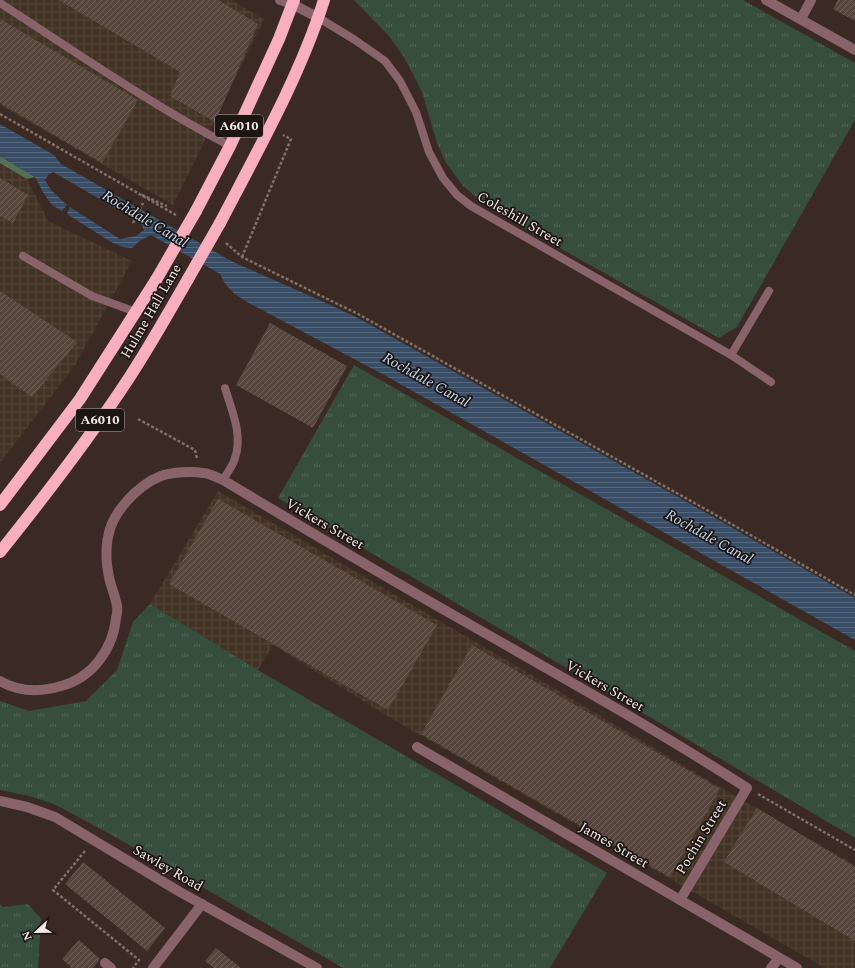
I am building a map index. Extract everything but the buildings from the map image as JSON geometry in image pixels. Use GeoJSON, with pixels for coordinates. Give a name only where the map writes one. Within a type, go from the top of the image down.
{"type":"FeatureCollection","features":[{"type":"Feature","properties":{"kind":"highway","name":"Hulme Hall Lane"},"geometry":{"type":"LineString","coordinates":[[0,552],[64,471],[129,378],[158,332],[220,223],[270,128],[294,76],[324,0]]}},
{"type":"Feature","properties":{"kind":"highway","name":"Hulme Hall Lane"},"geometry":{"type":"LineString","coordinates":[[0,505],[80,399],[156,280],[196,211],[230,146],[279,39],[293,2]]}},
{"type":"Feature","properties":{"kind":"street"},"geometry":{"type":"LineString","coordinates":[[280,0],[293,2],[318,18]]}},
{"type":"Feature","properties":{"kind":"street"},"geometry":{"type":"LineString","coordinates":[[766,0],[855,50]]}},
{"type":"Feature","properties":{"kind":"street"},"geometry":{"type":"LineString","coordinates":[[801,19],[811,0]]}},
{"type":"Feature","properties":{"kind":"street","name":"Vickers Street"},"geometry":{"type":"LineString","coordinates":[[0,681],[28,691],[54,688],[73,683],[90,671],[107,652],[116,626],[118,607],[108,571],[108,537],[117,513],[129,498],[148,483],[162,475],[185,472],[205,473],[223,480],[452,615],[707,762],[747,788]]}},
{"type":"Feature","properties":{"kind":"street","name":"James Street"},"geometry":{"type":"LineString","coordinates":[[417,747],[797,968]]}},
{"type":"Feature","properties":{"kind":"street","name":"Pochin Street"},"geometry":{"type":"LineString","coordinates":[[680,900],[747,788]]}},
{"type":"Feature","properties":{"kind":"street","name":"Sawley Road"},"geometry":{"type":"LineString","coordinates":[[0,801],[27,807],[55,817],[202,904],[317,968]]}},
{"type":"Feature","properties":{"kind":"street"},"geometry":{"type":"LineString","coordinates":[[153,968],[202,904]]}},
{"type":"Feature","properties":{"kind":"street"},"geometry":{"type":"LineString","coordinates":[[771,968],[779,958]]}},
{"type":"Feature","properties":{"kind":"lane"},"geometry":{"type":"LineString","coordinates":[[0,3],[147,99],[191,126],[230,146]]}},
{"type":"Feature","properties":{"kind":"lane","name":"Coleshill Street"},"geometry":{"type":"LineString","coordinates":[[318,18],[355,40],[385,61],[400,81],[416,112],[429,152],[443,178],[457,195],[471,206],[731,355],[772,382]]}},
{"type":"Feature","properties":{"kind":"lane"},"geometry":{"type":"LineString","coordinates":[[22,256],[92,296],[136,312]]}},
{"type":"Feature","properties":{"kind":"lane"},"geometry":{"type":"LineString","coordinates":[[731,355],[769,291]]}},
{"type":"Feature","properties":{"kind":"lane"},"geometry":{"type":"LineString","coordinates":[[223,480],[235,460],[238,448],[237,428],[225,388]]}},
{"type":"Feature","properties":{"kind":"path"},"geometry":{"type":"LineString","coordinates":[[0,114],[127,188],[166,205]]}},
{"type":"Feature","properties":{"kind":"path"},"geometry":{"type":"LineString","coordinates":[[242,257],[291,139],[270,128]]}},
{"type":"Feature","properties":{"kind":"path"},"geometry":{"type":"LineString","coordinates":[[133,223],[143,203]]}},
{"type":"Feature","properties":{"kind":"path"},"geometry":{"type":"LineString","coordinates":[[227,244],[242,257],[358,314],[855,595]]}},
{"type":"Feature","properties":{"kind":"path"},"geometry":{"type":"LineString","coordinates":[[138,420],[195,450],[199,473]]}},
{"type":"Feature","properties":{"kind":"path"},"geometry":{"type":"LineString","coordinates":[[747,788],[855,850]]}},
{"type":"Feature","properties":{"kind":"path"},"geometry":{"type":"LineString","coordinates":[[94,840],[53,890],[139,960],[133,968]]}},
{"type":"Feature","properties":{"kind":"shaded area"},"geometry":{"type":"Polygon","coordinates":[[[0,0],[231,0],[264,19],[173,205],[0,105],[0,0]]]}},
{"type":"Feature","properties":{"kind":"shaded area"},"geometry":{"type":"Polygon","coordinates":[[[0,163],[27,179],[48,221],[132,261],[75,365],[0,463],[0,163]]]}},
{"type":"Feature","properties":{"kind":"shaded area"},"geometry":{"type":"Polygon","coordinates":[[[218,491],[733,795],[855,865],[855,968],[825,968],[394,720],[273,645],[258,670],[150,604],[218,491]]]}},
{"type":"Feature","properties":{"kind":"green space"},"geometry":{"type":"Polygon","coordinates":[[[354,0],[743,0],[855,63],[855,120],[737,327],[719,338],[491,209],[463,186],[446,163],[437,143],[422,92],[404,57],[388,35],[354,0]]]}},
{"type":"Feature","properties":{"kind":"green space"},"geometry":{"type":"Polygon","coordinates":[[[0,156],[35,177],[27,179],[0,163],[0,156]]]}},
{"type":"Feature","properties":{"kind":"green space"},"geometry":{"type":"Polygon","coordinates":[[[354,365],[855,651],[855,838],[278,498],[354,365]]]}},
{"type":"Feature","properties":{"kind":"green space"},"geometry":{"type":"Polygon","coordinates":[[[150,604],[258,670],[607,873],[550,968],[343,968],[110,834],[54,804],[29,796],[0,790],[0,701],[29,711],[86,701],[117,670],[133,622],[150,604]]]}},
{"type":"Feature","properties":{"kind":"green space"},"geometry":{"type":"Polygon","coordinates":[[[0,904],[3,907],[28,904],[41,919],[38,968],[0,968],[0,904]]]}},
{"type":"Feature","properties":{"kind":"water","name":"Rochdale Canal"},"geometry":{"type":"Polygon","coordinates":[[[0,124],[54,155],[61,164],[233,262],[360,319],[855,598],[855,640],[386,376],[247,302],[231,290],[220,274],[151,235],[141,240],[132,248],[123,247],[111,242],[67,214],[70,207],[120,239],[136,236],[144,230],[141,223],[53,172],[49,174],[45,180],[51,190],[67,205],[62,211],[52,205],[35,177],[0,156],[0,124]]]}}]}
